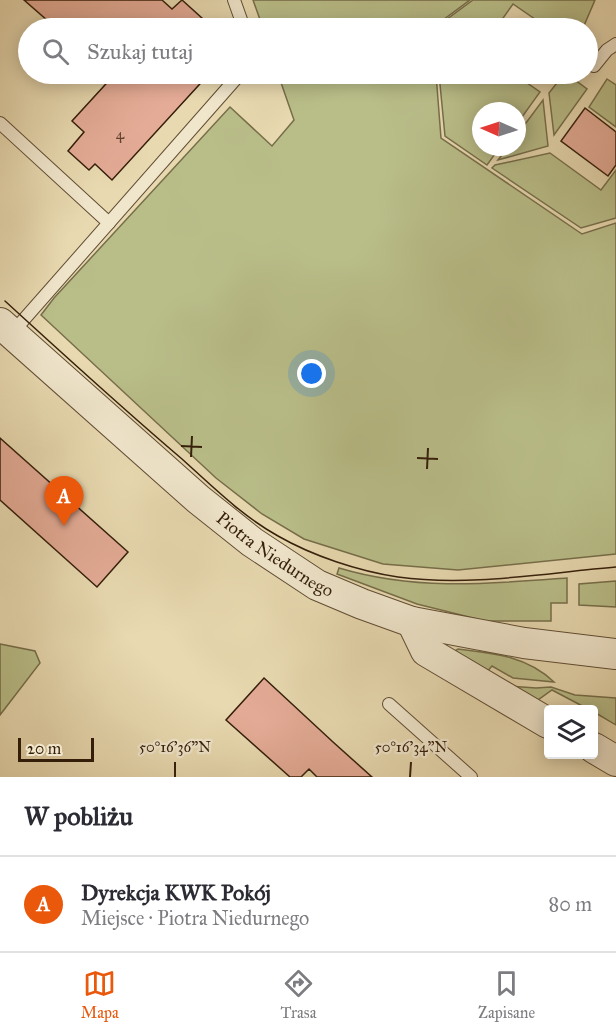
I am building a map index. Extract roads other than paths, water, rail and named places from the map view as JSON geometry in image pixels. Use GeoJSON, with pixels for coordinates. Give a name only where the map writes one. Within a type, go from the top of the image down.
{"type":"FeatureCollection","features":[{"type":"Feature","properties":{"kind":"street","name":"Piotra Niedurnego"},"geometry":{"type":"LineString","coordinates":[[6,328],[198,499],[252,542],[316,585],[412,622],[524,644],[616,654]]}},
{"type":"Feature","properties":{"kind":"street"},"geometry":{"type":"LineString","coordinates":[[412,622],[426,651],[544,720]]}},
{"type":"Feature","properties":{"kind":"street"},"geometry":{"type":"LineString","coordinates":[[598,750],[616,761]]}},
{"type":"Feature","properties":{"kind":"lane"},"geometry":{"type":"LineString","coordinates":[[234,0],[240,18]]}},
{"type":"Feature","properties":{"kind":"lane"},"geometry":{"type":"LineString","coordinates":[[598,61],[607,50],[616,44]]}},
{"type":"Feature","properties":{"kind":"lane"},"geometry":{"type":"LineString","coordinates":[[6,328],[109,223],[231,84]]}},
{"type":"Feature","properties":{"kind":"lane"},"geometry":{"type":"LineString","coordinates":[[0,123],[109,223]]}},
{"type":"Feature","properties":{"kind":"lane"},"geometry":{"type":"LineString","coordinates":[[389,704],[471,777]]}},
{"type":"Feature","properties":{"kind":"tram line"},"geometry":{"type":"LineString","coordinates":[[5,301],[228,500],[265,528],[306,550],[367,571],[425,580],[480,580],[616,567]]}},
{"type":"Feature","properties":{"kind":"place","name":"Dyrekcja KWK Pokój"},"geometry":{"type":"Point","coordinates":[64,526]}}]}
